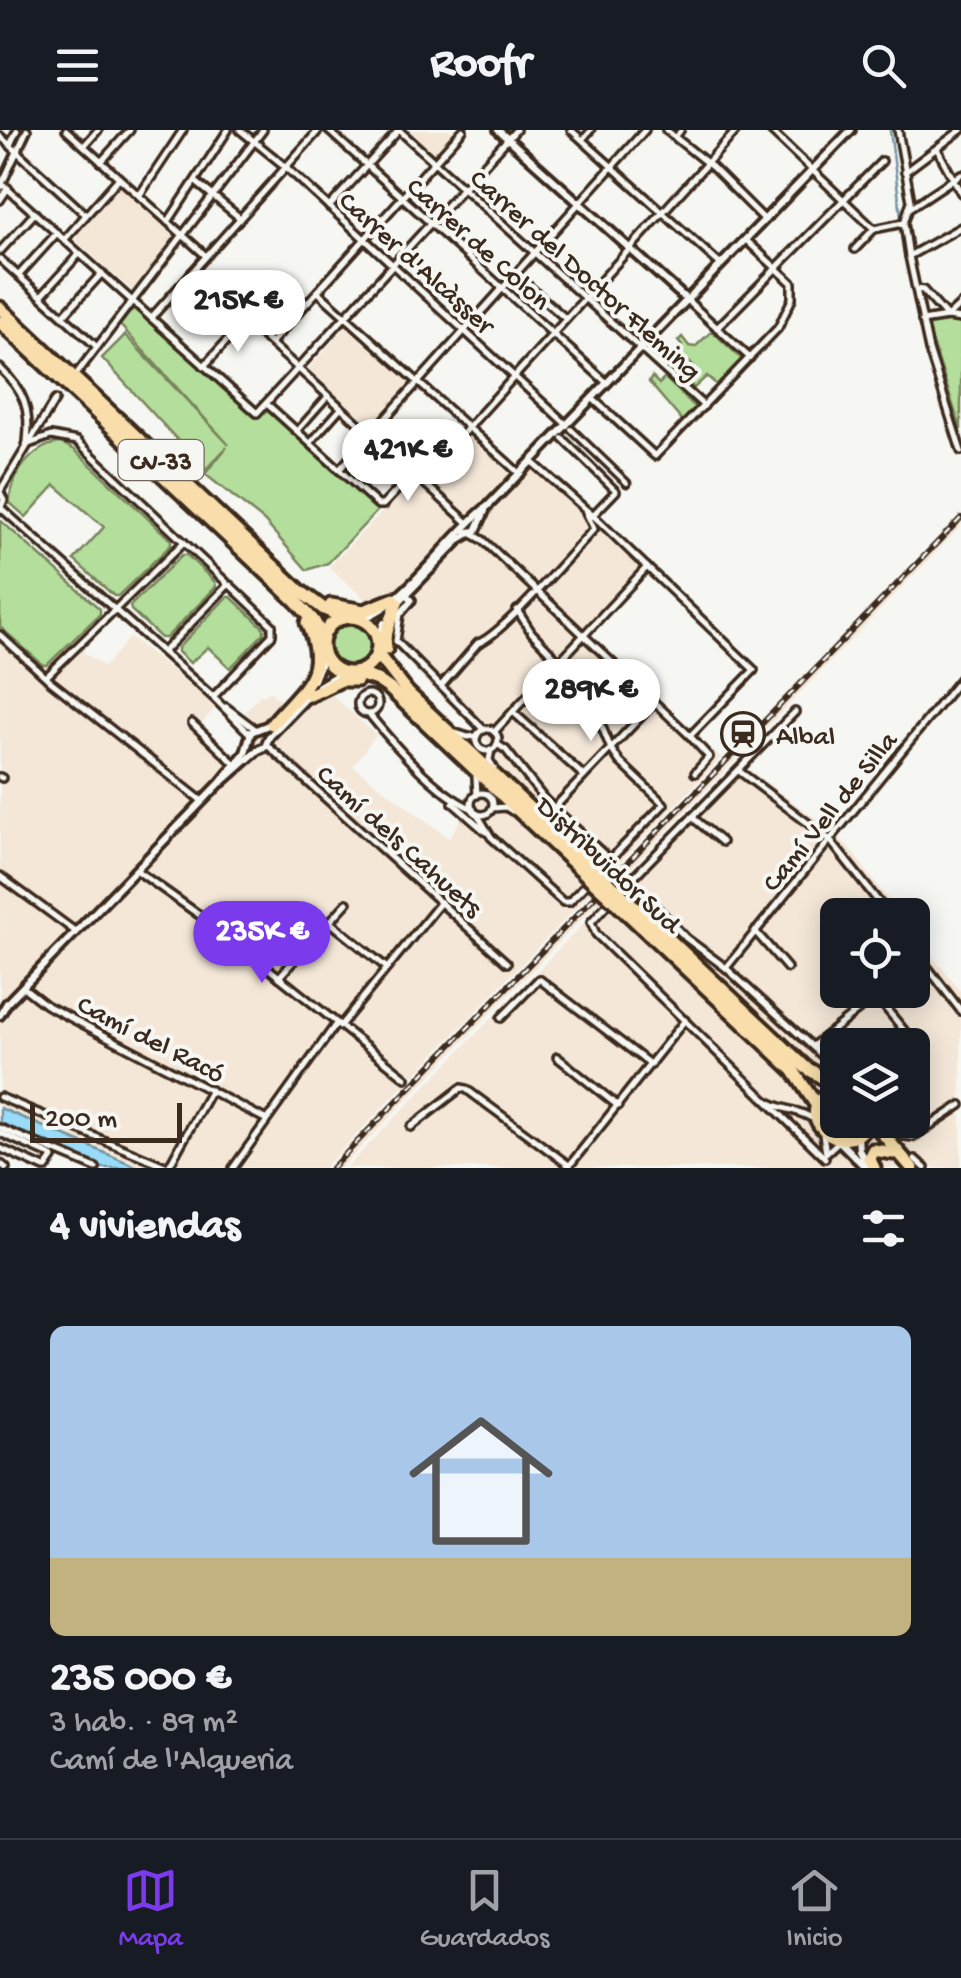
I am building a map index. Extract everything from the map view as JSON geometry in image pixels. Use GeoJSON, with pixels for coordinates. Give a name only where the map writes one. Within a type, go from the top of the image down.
{"type":"FeatureCollection","features":[{"type":"Feature","properties":{"kind":"highway","name":"CV-33"},"geometry":{"type":"LineString","coordinates":[[0,308],[298,596],[323,638]]}},
{"type":"Feature","properties":{"kind":"highway","name":"CV-33"},"geometry":{"type":"LineString","coordinates":[[0,322],[298,596],[345,618],[361,619]]}},
{"type":"Feature","properties":{"kind":"highway"},"geometry":{"type":"LineString","coordinates":[[298,596],[354,611],[370,610],[399,599]]}},
{"type":"Feature","properties":{"kind":"highway"},"geometry":{"type":"LineString","coordinates":[[261,734],[298,697],[317,663],[313,636],[298,596]]}},
{"type":"Feature","properties":{"kind":"highway"},"geometry":{"type":"LineString","coordinates":[[399,599],[384,644],[405,697]]}},
{"type":"Feature","properties":{"kind":"highway"},"geometry":{"type":"LineString","coordinates":[[345,618],[331,625],[323,638],[324,655],[348,672],[369,666],[378,646],[375,632],[361,619]]}},
{"type":"Feature","properties":{"kind":"highway","name":"Distribuïdor Sud"},"geometry":{"type":"LineString","coordinates":[[378,646],[405,697]]}},
{"type":"Feature","properties":{"kind":"highway","name":"Distribuïdor Sud"},"geometry":{"type":"LineString","coordinates":[[348,672],[377,680],[405,697],[631,910],[820,1077]]}},
{"type":"Feature","properties":{"kind":"highway"},"geometry":{"type":"LineString","coordinates":[[310,695],[348,679],[405,697]]}},
{"type":"Feature","properties":{"kind":"highway","name":"Distribuïdor Sud"},"geometry":{"type":"LineString","coordinates":[[631,910],[793,1070],[818,1106]]}},
{"type":"Feature","properties":{"kind":"highway"},"geometry":{"type":"LineString","coordinates":[[820,1103],[816,1121],[820,1128]]}},
{"type":"Feature","properties":{"kind":"highway"},"geometry":{"type":"LineString","coordinates":[[831,1138],[839,1142],[853,1138]]}},
{"type":"Feature","properties":{"kind":"highway"},"geometry":{"type":"LineString","coordinates":[[871,1138],[912,1164]]}},
{"type":"Feature","properties":{"kind":"highway"},"geometry":{"type":"LineString","coordinates":[[887,1138],[912,1164]]}},
{"type":"Feature","properties":{"kind":"highway"},"geometry":{"type":"LineString","coordinates":[[870,1168],[873,1150],[894,1153]]}},
{"type":"Feature","properties":{"kind":"street"},"geometry":{"type":"LineString","coordinates":[[0,200],[17,130]]}},
{"type":"Feature","properties":{"kind":"street"},"geometry":{"type":"LineString","coordinates":[[13,148],[27,130]]}},
{"type":"Feature","properties":{"kind":"street"},"geometry":{"type":"LineString","coordinates":[[66,130],[206,256]]}},
{"type":"Feature","properties":{"kind":"street"},"geometry":{"type":"LineString","coordinates":[[84,146],[98,130]]}},
{"type":"Feature","properties":{"kind":"street"},"geometry":{"type":"LineString","coordinates":[[101,162],[130,130]]}},
{"type":"Feature","properties":{"kind":"street"},"geometry":{"type":"LineString","coordinates":[[139,196],[183,130]]}},
{"type":"Feature","properties":{"kind":"street"},"geometry":{"type":"LineString","coordinates":[[168,222],[228,130]]}},
{"type":"Feature","properties":{"kind":"street","name":"Carrer d'Alcàsser"},"geometry":{"type":"LineString","coordinates":[[240,130],[286,167],[569,427]]}},
{"type":"Feature","properties":{"kind":"street"},"geometry":{"type":"LineString","coordinates":[[78,372],[264,130]]}},
{"type":"Feature","properties":{"kind":"street"},"geometry":{"type":"LineString","coordinates":[[151,318],[320,130]]}},
{"type":"Feature","properties":{"kind":"street","name":"Carrer de Colon"},"geometry":{"type":"LineString","coordinates":[[328,130],[607,383]]}},
{"type":"Feature","properties":{"kind":"street"},"geometry":{"type":"LineString","coordinates":[[330,207],[399,130]]}},
{"type":"Feature","properties":{"kind":"street","name":"Carrer del Doctor Fleming"},"geometry":{"type":"LineString","coordinates":[[399,130],[704,406]]}},
{"type":"Feature","properties":{"kind":"street"},"geometry":{"type":"LineString","coordinates":[[271,344],[463,130]]}},
{"type":"Feature","properties":{"kind":"street"},"geometry":{"type":"LineString","coordinates":[[498,130],[750,358]]}},
{"type":"Feature","properties":{"kind":"street"},"geometry":{"type":"LineString","coordinates":[[3,187],[257,413],[516,130]]}},
{"type":"Feature","properties":{"kind":"street"},"geometry":{"type":"LineString","coordinates":[[571,130],[721,264]]}},
{"type":"Feature","properties":{"kind":"street"},"geometry":{"type":"LineString","coordinates":[[584,138],[591,130]]}},
{"type":"Feature","properties":{"kind":"street"},"geometry":{"type":"LineString","coordinates":[[339,470],[646,130]]}},
{"type":"Feature","properties":{"kind":"street"},"geometry":{"type":"LineString","coordinates":[[666,130],[707,163],[765,220]]}},
{"type":"Feature","properties":{"kind":"street"},"geometry":{"type":"LineString","coordinates":[[421,480],[737,130]]}},
{"type":"Feature","properties":{"kind":"street"},"geometry":{"type":"LineString","coordinates":[[770,130],[874,229]]}},
{"type":"Feature","properties":{"kind":"street"},"geometry":{"type":"LineString","coordinates":[[378,646],[386,618],[399,599],[569,427],[592,398],[851,130]]}},
{"type":"Feature","properties":{"kind":"street"},"geometry":{"type":"LineString","coordinates":[[898,130],[910,208],[904,223],[908,256],[922,321],[961,451]]}},
{"type":"Feature","properties":{"kind":"street"},"geometry":{"type":"LineString","coordinates":[[905,172],[961,130]]}},
{"type":"Feature","properties":{"kind":"street"},"geometry":{"type":"LineString","coordinates":[[0,136],[86,214]]}},
{"type":"Feature","properties":{"kind":"street"},"geometry":{"type":"LineString","coordinates":[[937,149],[961,193]]}},
{"type":"Feature","properties":{"kind":"street"},"geometry":{"type":"LineString","coordinates":[[718,328],[882,161]]}},
{"type":"Feature","properties":{"kind":"street"},"geometry":{"type":"LineString","coordinates":[[910,208],[961,174]]}},
{"type":"Feature","properties":{"kind":"street"},"geometry":{"type":"LineString","coordinates":[[65,240],[119,178]]}},
{"type":"Feature","properties":{"kind":"street"},"geometry":{"type":"LineString","coordinates":[[196,182],[240,218]]}},
{"type":"Feature","properties":{"kind":"street"},"geometry":{"type":"LineString","coordinates":[[0,251],[35,213]]}},
{"type":"Feature","properties":{"kind":"street"},"geometry":{"type":"LineString","coordinates":[[856,249],[874,229],[904,223]]}},
{"type":"Feature","properties":{"kind":"street"},"geometry":{"type":"LineString","coordinates":[[896,225],[905,231]]}},
{"type":"Feature","properties":{"kind":"street"},"geometry":{"type":"LineString","coordinates":[[908,256],[961,227]]}},
{"type":"Feature","properties":{"kind":"street"},"geometry":{"type":"LineString","coordinates":[[18,276],[57,233]]}},
{"type":"Feature","properties":{"kind":"street"},"geometry":{"type":"LineString","coordinates":[[592,398],[652,456],[658,454],[786,318],[793,295],[792,283],[746,240]]}},
{"type":"Feature","properties":{"kind":"street"},"geometry":{"type":"LineString","coordinates":[[41,296],[80,253]]}},
{"type":"Feature","properties":{"kind":"street"},"geometry":{"type":"LineString","coordinates":[[0,259],[97,347]]}},
{"type":"Feature","properties":{"kind":"street"},"geometry":{"type":"LineString","coordinates":[[192,272],[421,480],[690,736],[709,757],[695,773]]}},
{"type":"Feature","properties":{"kind":"street"},"geometry":{"type":"LineString","coordinates":[[63,316],[102,273]]}},
{"type":"Feature","properties":{"kind":"street"},"geometry":{"type":"LineString","coordinates":[[516,275],[567,320]]}},
{"type":"Feature","properties":{"kind":"street"},"geometry":{"type":"LineString","coordinates":[[916,289],[923,290],[947,317]]}},
{"type":"Feature","properties":{"kind":"street"},"geometry":{"type":"LineString","coordinates":[[318,292],[520,474]]}},
{"type":"Feature","properties":{"kind":"street"},"geometry":{"type":"LineString","coordinates":[[947,317],[961,304]]}},
{"type":"Feature","properties":{"kind":"street"},"geometry":{"type":"LineString","coordinates":[[922,321],[961,319]]}},
{"type":"Feature","properties":{"kind":"street"},"geometry":{"type":"LineString","coordinates":[[204,366],[246,320]]}},
{"type":"Feature","properties":{"kind":"street"},"geometry":{"type":"LineString","coordinates":[[0,368],[22,392],[29,416],[26,445]]}},
{"type":"Feature","properties":{"kind":"street"},"geometry":{"type":"LineString","coordinates":[[296,430],[328,396]]}},
{"type":"Feature","properties":{"kind":"street"},"geometry":{"type":"LineString","coordinates":[[0,508],[4,500],[0,492],[55,400]]}},
{"type":"Feature","properties":{"kind":"street"},"geometry":{"type":"LineString","coordinates":[[268,404],[381,506],[413,473]]}},
{"type":"Feature","properties":{"kind":"street"},"geometry":{"type":"LineString","coordinates":[[310,443],[341,407]]}},
{"type":"Feature","properties":{"kind":"street"},"geometry":{"type":"LineString","coordinates":[[569,427],[627,483]]}},
{"type":"Feature","properties":{"kind":"street"},"geometry":{"type":"LineString","coordinates":[[26,445],[51,436],[77,441],[227,586],[272,624],[274,630],[213,696]]}},
{"type":"Feature","properties":{"kind":"street"},"geometry":{"type":"LineString","coordinates":[[562,438],[615,490],[589,514]]}},
{"type":"Feature","properties":{"kind":"street"},"geometry":{"type":"LineString","coordinates":[[532,462],[754,670],[690,736]]}},
{"type":"Feature","properties":{"kind":"street","name":"Camí dels Cahuets"},"geometry":{"type":"LineString","coordinates":[[0,508],[223,706],[261,734],[508,964]]}},
{"type":"Feature","properties":{"kind":"street"},"geometry":{"type":"LineString","coordinates":[[441,686],[478,643],[488,639],[594,530],[589,514]]}},
{"type":"Feature","properties":{"kind":"street"},"geometry":{"type":"LineString","coordinates":[[361,619],[399,599],[471,527]]}},
{"type":"Feature","properties":{"kind":"street"},"geometry":{"type":"LineString","coordinates":[[48,676],[184,542]]}},
{"type":"Feature","properties":{"kind":"street"},"geometry":{"type":"LineString","coordinates":[[544,827],[491,765],[494,732],[647,567]]}},
{"type":"Feature","properties":{"kind":"street"},"geometry":{"type":"LineString","coordinates":[[163,652],[227,586]]}},
{"type":"Feature","properties":{"kind":"street"},"geometry":{"type":"LineString","coordinates":[[399,599],[412,600],[400,614],[396,641],[484,730],[494,732]]}},
{"type":"Feature","properties":{"kind":"street"},"geometry":{"type":"LineString","coordinates":[[370,714],[378,704],[374,696],[366,694],[358,706],[360,712],[370,714],[385,734],[563,902],[571,900],[664,804],[610,749],[586,690],[532,633],[516,610]]}},
{"type":"Feature","properties":{"kind":"street"},"geometry":{"type":"LineString","coordinates":[[0,635],[203,802]]}},
{"type":"Feature","properties":{"kind":"street"},"geometry":{"type":"LineString","coordinates":[[2,1009],[203,802],[261,734],[307,691],[324,655]]}},
{"type":"Feature","properties":{"kind":"street"},"geometry":{"type":"LineString","coordinates":[[221,782],[258,750],[261,734],[324,682],[348,672]]}},
{"type":"Feature","properties":{"kind":"street","name":"Camí Vell de Silla"},"geometry":{"type":"LineString","coordinates":[[726,968],[961,678]]}},
{"type":"Feature","properties":{"kind":"street"},"geometry":{"type":"LineString","coordinates":[[554,808],[653,704]]}},
{"type":"Feature","properties":{"kind":"street"},"geometry":{"type":"LineString","coordinates":[[514,712],[584,776]]}},
{"type":"Feature","properties":{"kind":"street"},"geometry":{"type":"LineString","coordinates":[[794,712],[594,918],[591,927],[760,1096],[825,1155]]}},
{"type":"Feature","properties":{"kind":"street"},"geometry":{"type":"LineString","coordinates":[[192,723],[235,764]]}},
{"type":"Feature","properties":{"kind":"street"},"geometry":{"type":"LineString","coordinates":[[434,725],[462,736],[476,736],[484,730]]}},
{"type":"Feature","properties":{"kind":"street"},"geometry":{"type":"LineString","coordinates":[[434,725],[478,783],[475,812]]}},
{"type":"Feature","properties":{"kind":"street"},"geometry":{"type":"LineString","coordinates":[[476,736],[481,749],[506,750],[554,808],[610,860]]}},
{"type":"Feature","properties":{"kind":"street"},"geometry":{"type":"LineString","coordinates":[[739,771],[829,839],[876,898]]}},
{"type":"Feature","properties":{"kind":"street"},"geometry":{"type":"LineString","coordinates":[[445,792],[475,812],[491,837]]}},
{"type":"Feature","properties":{"kind":"street"},"geometry":{"type":"LineString","coordinates":[[458,803],[490,796],[485,826]]}},
{"type":"Feature","properties":{"kind":"street"},"geometry":{"type":"LineString","coordinates":[[475,812],[506,807],[544,827]]}},
{"type":"Feature","properties":{"kind":"street"},"geometry":{"type":"LineString","coordinates":[[692,816],[722,842]]}},
{"type":"Feature","properties":{"kind":"street"},"geometry":{"type":"LineString","coordinates":[[136,870],[406,1078]]}},
{"type":"Feature","properties":{"kind":"street"},"geometry":{"type":"LineString","coordinates":[[0,876],[76,932]]}},
{"type":"Feature","properties":{"kind":"street"},"geometry":{"type":"LineString","coordinates":[[630,880],[686,938],[726,968],[820,1053]]}},
{"type":"Feature","properties":{"kind":"street"},"geometry":{"type":"LineString","coordinates":[[233,1168],[338,1024],[441,902]]}},
{"type":"Feature","properties":{"kind":"street"},"geometry":{"type":"LineString","coordinates":[[279,977],[347,903]]}},
{"type":"Feature","properties":{"kind":"street"},"geometry":{"type":"LineString","coordinates":[[330,922],[387,968]]}},
{"type":"Feature","properties":{"kind":"street"},"geometry":{"type":"LineString","coordinates":[[755,931],[787,968]]}},
{"type":"Feature","properties":{"kind":"street"},"geometry":{"type":"LineString","coordinates":[[930,970],[961,1011]]}},
{"type":"Feature","properties":{"kind":"street"},"geometry":{"type":"LineString","coordinates":[[501,1018],[539,979],[650,1065]]}},
{"type":"Feature","properties":{"kind":"street","name":"Camí del Racó"},"geometry":{"type":"LineString","coordinates":[[23,986],[46,1005],[266,1119]]}},
{"type":"Feature","properties":{"kind":"street"},"geometry":{"type":"LineString","coordinates":[[812,1046],[856,1008]]}},
{"type":"Feature","properties":{"kind":"street"},"geometry":{"type":"LineString","coordinates":[[885,1008],[902,1028]]}},
{"type":"Feature","properties":{"kind":"street"},"geometry":{"type":"LineString","coordinates":[[411,1128],[466,1088],[569,1167],[685,1020]]}},
{"type":"Feature","properties":{"kind":"street"},"geometry":{"type":"LineString","coordinates":[[557,1057],[618,1106]]}},
{"type":"Feature","properties":{"kind":"street"},"geometry":{"type":"LineString","coordinates":[[0,1097],[169,1168],[211,1090]]}},
{"type":"Feature","properties":{"kind":"street"},"geometry":{"type":"LineString","coordinates":[[760,1096],[784,1109],[806,1113],[816,1121]]}},
{"type":"Feature","properties":{"kind":"street"},"geometry":{"type":"LineString","coordinates":[[930,1126],[961,1105]]}},
{"type":"Feature","properties":{"kind":"street"},"geometry":{"type":"LineString","coordinates":[[0,1132],[52,1158],[45,1168],[0,1148]]}},
{"type":"Feature","properties":{"kind":"street"},"geometry":{"type":"LineString","coordinates":[[0,1132],[96,1168]]}},
{"type":"Feature","properties":{"kind":"street"},"geometry":{"type":"LineString","coordinates":[[822,1168],[823,1138]]}},
{"type":"Feature","properties":{"kind":"street"},"geometry":{"type":"LineString","coordinates":[[860,1138],[859,1150],[870,1168]]}},
{"type":"Feature","properties":{"kind":"street"},"geometry":{"type":"LineString","coordinates":[[825,1155],[839,1142],[870,1168]]}},
{"type":"Feature","properties":{"kind":"street"},"geometry":{"type":"LineString","coordinates":[[0,1163],[6,1168]]}},
{"type":"Feature","properties":{"kind":"street"},"geometry":{"type":"LineString","coordinates":[[912,1164],[925,1168]]}},
{"type":"Feature","properties":{"kind":"shaded area"},"geometry":{"type":"Polygon","coordinates":[[[405,130],[459,130],[435,157],[405,130]]]}},
{"type":"Feature","properties":{"kind":"shaded area"},"geometry":{"type":"Polygon","coordinates":[[[119,184],[177,236],[137,289],[131,290],[76,241],[77,231],[119,184]]]}},
{"type":"Feature","properties":{"kind":"shaded area"},"geometry":{"type":"Polygon","coordinates":[[[347,325],[410,383],[370,425],[308,369],[347,325]]]}},
{"type":"Feature","properties":{"kind":"shaded area"},"geometry":{"type":"Polygon","coordinates":[[[463,427],[510,475],[523,461],[641,569],[585,629],[721,758],[324,1168],[140,1168],[0,1108],[0,619],[57,633],[104,667],[130,637],[216,706],[197,730],[236,758],[306,684],[327,690],[376,735],[353,766],[449,838],[467,809],[491,745],[416,672],[417,665],[387,639],[392,623],[329,567],[463,427]]]}},
{"type":"Feature","properties":{"kind":"shaded area"},"geometry":{"type":"Polygon","coordinates":[[[961,514],[961,526],[341,1168],[327,1168],[961,514]]]}},
{"type":"Feature","properties":{"kind":"shaded area"},"geometry":{"type":"Polygon","coordinates":[[[270,691],[282,703],[263,723],[256,723],[245,712],[261,694],[270,691]]]}},
{"type":"Feature","properties":{"kind":"shaded area"},"geometry":{"type":"Polygon","coordinates":[[[739,763],[829,828],[887,898],[820,898],[820,1008],[930,1008],[930,953],[961,992],[961,1168],[346,1168],[739,763]]]}},
{"type":"Feature","properties":{"kind":"green space"},"geometry":{"type":"Polygon","coordinates":[[[135,306],[255,417],[268,408],[379,509],[328,563],[307,570],[264,521],[205,474],[227,447],[205,470],[102,358],[125,335],[229,445],[120,325],[135,306]]]}},
{"type":"Feature","properties":{"kind":"green space"},"geometry":{"type":"Polygon","coordinates":[[[961,322],[961,430],[927,325],[961,322]]]}},
{"type":"Feature","properties":{"kind":"green space"},"geometry":{"type":"Polygon","coordinates":[[[712,331],[743,360],[718,386],[707,376],[694,388],[684,378],[694,367],[678,351],[682,346],[678,341],[682,337],[695,347],[712,331]]]}},
{"type":"Feature","properties":{"kind":"green space"},"geometry":{"type":"Polygon","coordinates":[[[652,377],[659,384],[665,378],[695,407],[684,423],[649,382],[652,377]]]}},
{"type":"Feature","properties":{"kind":"green space"},"geometry":{"type":"Polygon","coordinates":[[[61,443],[75,450],[171,540],[171,545],[118,596],[74,560],[104,527],[55,485],[26,517],[10,503],[13,483],[25,463],[42,449],[61,443]]]}},
{"type":"Feature","properties":{"kind":"green space"},"geometry":{"type":"Polygon","coordinates":[[[0,520],[100,609],[100,614],[47,665],[0,627],[0,520]]]}},
{"type":"Feature","properties":{"kind":"green space"},"geometry":{"type":"Polygon","coordinates":[[[182,555],[187,555],[216,587],[166,638],[161,638],[130,606],[182,555]]]}},
{"type":"Feature","properties":{"kind":"green space"},"geometry":{"type":"Polygon","coordinates":[[[227,597],[264,628],[264,633],[230,668],[208,647],[190,663],[178,648],[227,597]]]}},
{"type":"Feature","properties":{"kind":"green space"},"geometry":{"type":"Polygon","coordinates":[[[350,621],[367,628],[374,645],[367,662],[350,669],[333,662],[326,645],[333,628],[350,621]]]}},
{"type":"Feature","properties":{"kind":"water"},"geometry":{"type":"Polygon","coordinates":[[[0,1108],[140,1168],[102,1168],[0,1125],[0,1108]]]}},
{"type":"Feature","properties":{"kind":"waterway"},"geometry":{"type":"LineString","coordinates":[[890,130],[902,223]]}},
{"type":"Feature","properties":{"kind":"waterway"},"geometry":{"type":"LineString","coordinates":[[936,366],[961,437]]}},
{"type":"Feature","properties":{"kind":"railway"},"geometry":{"type":"LineString","coordinates":[[332,1168],[961,518]]}},
{"type":"Feature","properties":{"kind":"place","name":"Albal"},"geometry":{"type":"Point","coordinates":[743,734]}}]}
